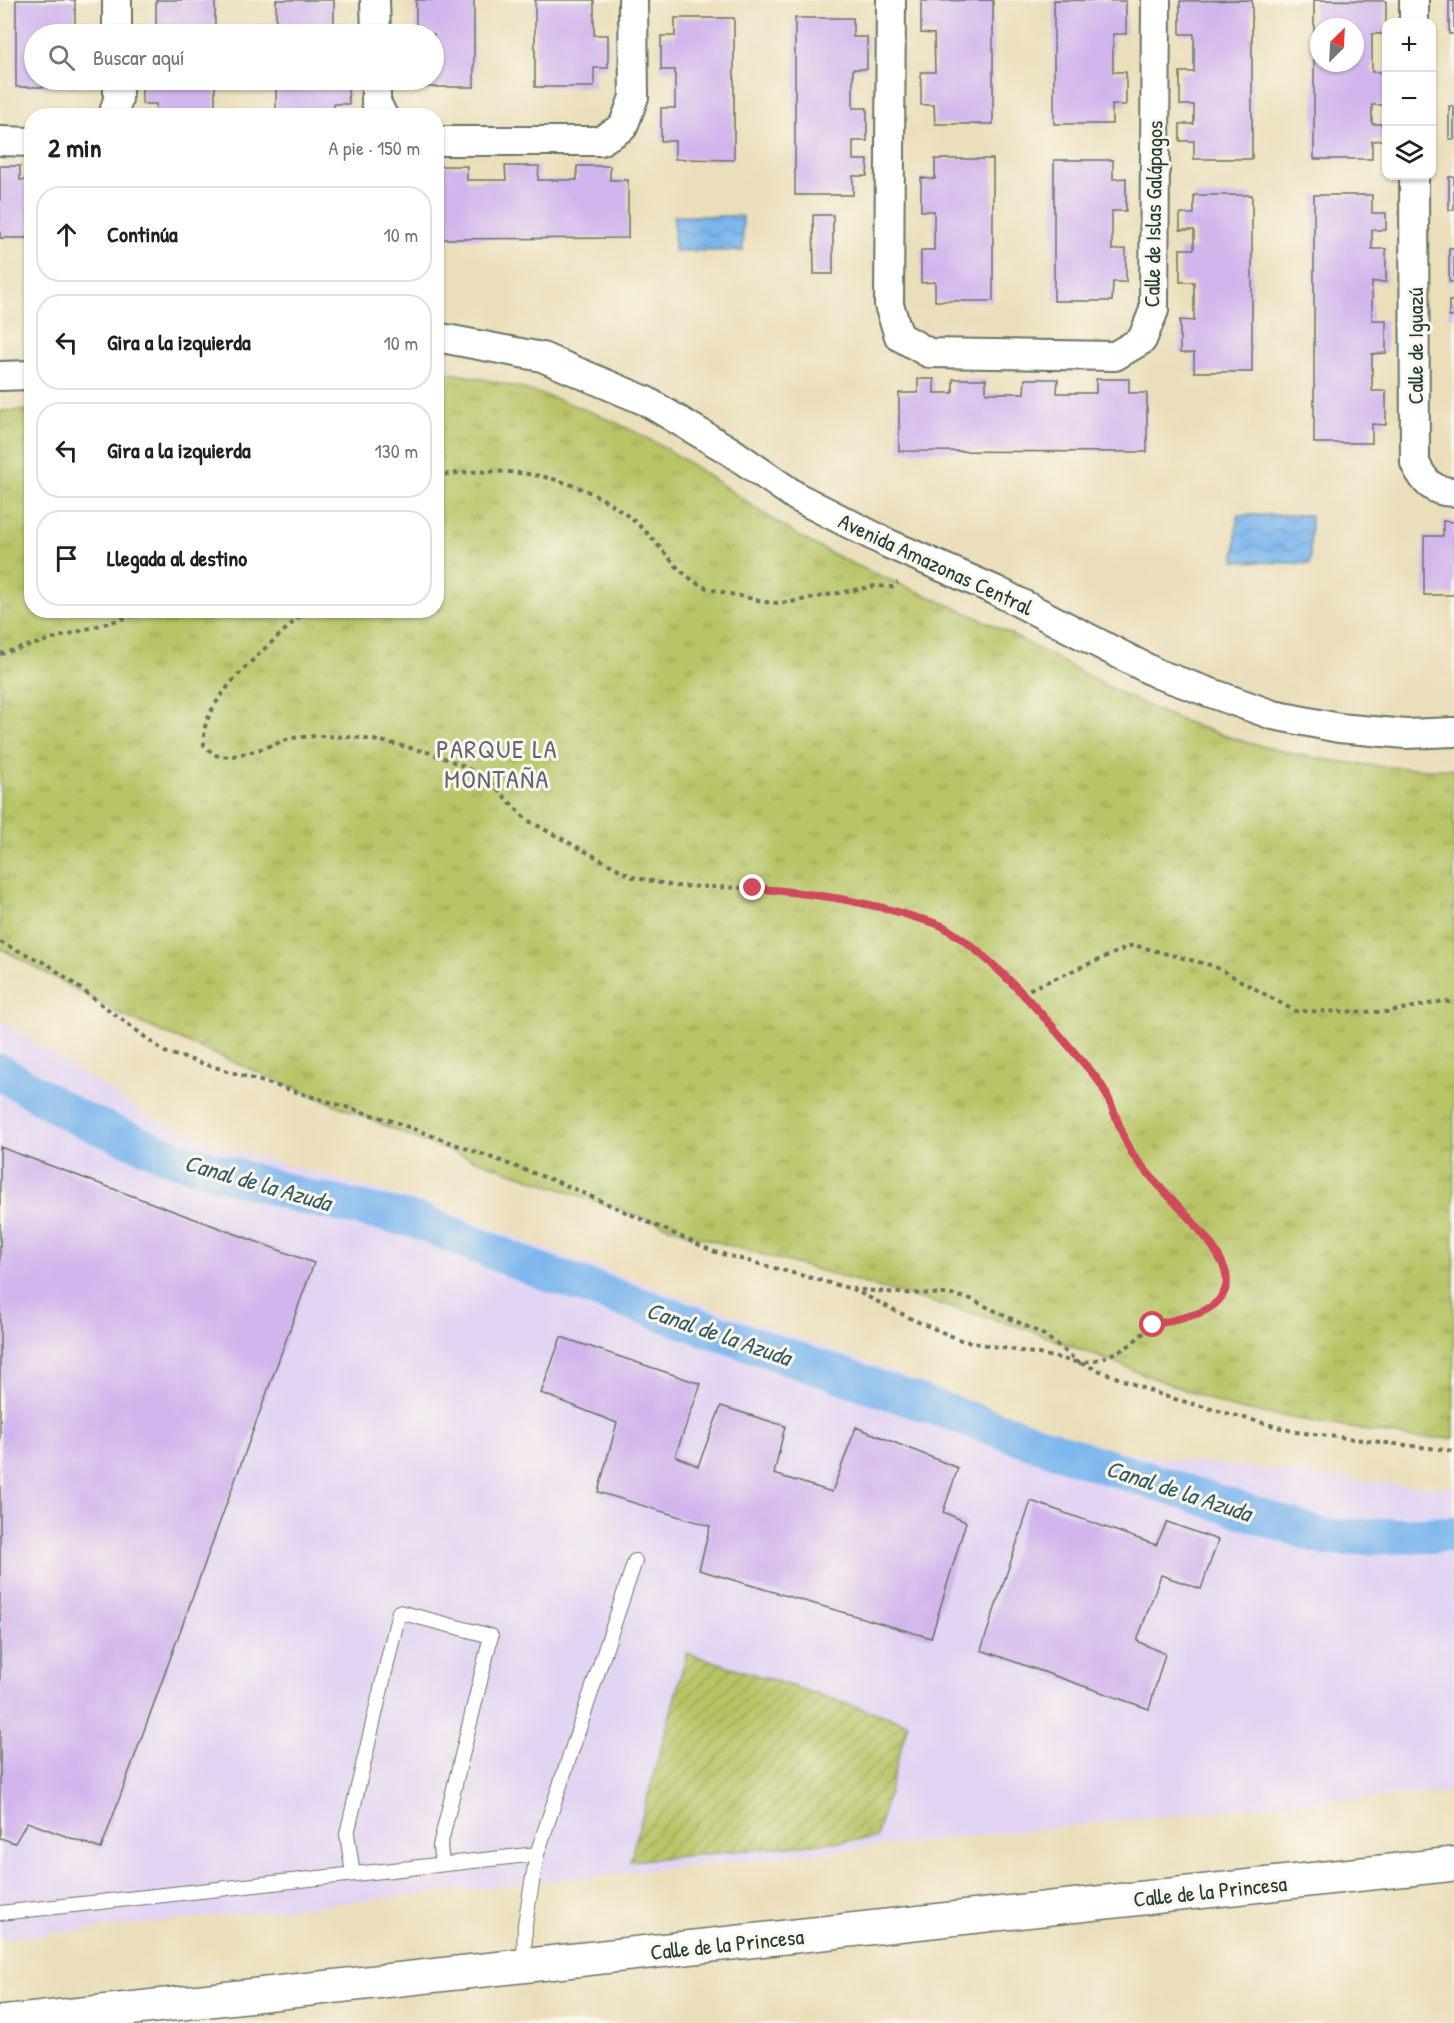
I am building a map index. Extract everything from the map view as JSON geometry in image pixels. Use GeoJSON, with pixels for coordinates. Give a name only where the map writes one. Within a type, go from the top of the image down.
{"type":"FeatureCollection","features":[{"type":"Feature","properties":{"kind":"street"},"geometry":{"type":"LineString","coordinates":[[117,0],[117,24]]}},
{"type":"Feature","properties":{"kind":"street"},"geometry":{"type":"LineString","coordinates":[[375,0],[375,24]]}},
{"type":"Feature","properties":{"kind":"street"},"geometry":{"type":"LineString","coordinates":[[444,141],[600,141],[624,127],[634,97],[633,0]]}},
{"type":"Feature","properties":{"kind":"street","name":"Calle de Islas Galápagos"},"geometry":{"type":"LineString","coordinates":[[891,0],[889,305],[899,336],[929,353],[1115,356],[1142,340],[1154,310],[1156,0]]}},
{"type":"Feature","properties":{"kind":"street"},"geometry":{"type":"LineString","coordinates":[[1414,0],[1414,18]]}},
{"type":"Feature","properties":{"kind":"street"},"geometry":{"type":"LineString","coordinates":[[115,108],[118,90]]}},
{"type":"Feature","properties":{"kind":"street"},"geometry":{"type":"LineString","coordinates":[[376,90],[376,102],[379,108]]}},
{"type":"Feature","properties":{"kind":"street"},"geometry":{"type":"LineString","coordinates":[[0,141],[24,142]]}},
{"type":"Feature","properties":{"kind":"street","name":"Calle de Iguazú"},"geometry":{"type":"LineString","coordinates":[[1414,180],[1415,463],[1424,481],[1444,492],[1454,492]]}},
{"type":"Feature","properties":{"kind":"street","name":"Avenida Amazonas Central"},"geometry":{"type":"LineString","coordinates":[[444,339],[542,357],[646,401],[730,452],[797,497],[915,556],[997,591],[1158,674],[1273,716],[1350,729],[1406,734],[1454,732]]}},
{"type":"Feature","properties":{"kind":"street"},"geometry":{"type":"LineString","coordinates":[[0,376],[24,375]]}},
{"type":"Feature","properties":{"kind":"street","name":"Calle de la Princesa"},"geometry":{"type":"LineString","coordinates":[[0,2023],[1454,1864]]}},
{"type":"Feature","properties":{"kind":"lane"},"geometry":{"type":"LineString","coordinates":[[524,1966],[525,1924],[537,1854],[635,1561]]}},
{"type":"Feature","properties":{"kind":"lane"},"geometry":{"type":"LineString","coordinates":[[353,1874],[347,1834],[399,1612],[490,1636],[440,1846],[442,1864]]}},
{"type":"Feature","properties":{"kind":"lane"},"geometry":{"type":"LineString","coordinates":[[0,1913],[537,1854]]}},
{"type":"Feature","properties":{"kind":"path"},"geometry":{"type":"LineString","coordinates":[[444,475],[524,473],[573,485],[620,509],[651,537],[684,574],[705,588],[771,603],[812,599],[875,586],[892,587],[906,578],[915,556]]}},
{"type":"Feature","properties":{"kind":"path"},"geometry":{"type":"LineString","coordinates":[[0,654],[124,618]]}},
{"type":"Feature","properties":{"kind":"path"},"geometry":{"type":"LineString","coordinates":[[298,618],[238,676],[216,703],[205,727],[204,745],[214,755],[229,757],[292,738],[315,736],[353,737],[431,753],[464,766],[492,784],[526,820],[633,877],[674,886],[800,892],[904,913],[946,928],[981,955],[1021,993],[1100,1083],[1131,1153],[1214,1248],[1225,1268],[1226,1286],[1220,1301],[1206,1310],[1153,1325],[1126,1348],[1100,1359],[1080,1364]]}},
{"type":"Feature","properties":{"kind":"path"},"geometry":{"type":"LineString","coordinates":[[0,942],[49,965],[165,1052],[392,1121],[563,1184],[715,1252],[852,1289],[947,1294],[971,1299],[1044,1335],[1080,1364]]}},
{"type":"Feature","properties":{"kind":"path"},"geometry":{"type":"LineString","coordinates":[[1021,993],[1133,945],[1214,966],[1295,1011],[1387,1012],[1444,1001],[1454,1003]]}},
{"type":"Feature","properties":{"kind":"path"},"geometry":{"type":"LineString","coordinates":[[852,1289],[916,1322],[963,1341],[1044,1355],[1080,1364],[1164,1396],[1296,1432],[1454,1451]]}},
{"type":"Feature","properties":{"kind":"shaded area"},"geometry":{"type":"Polygon","coordinates":[[[0,1020],[145,1114],[222,1147],[446,1209],[542,1248],[870,1363],[1094,1450],[1408,1486],[1454,1487],[1454,1792],[1288,1803],[0,1939],[0,1020]]]}},
{"type":"Feature","properties":{"kind":"green space"},"geometry":{"type":"Polygon","coordinates":[[[444,372],[530,391],[620,425],[676,455],[789,530],[828,552],[989,623],[1122,694],[1178,719],[1216,733],[1294,754],[1373,766],[1454,769],[1454,1438],[1411,1438],[1232,1408],[1024,1328],[693,1235],[424,1142],[124,1016],[0,948],[0,411],[24,410],[24,618],[444,618],[444,372]]]}},
{"type":"Feature","properties":{"kind":"green space"},"geometry":{"type":"Polygon","coordinates":[[[687,1653],[908,1723],[876,1838],[630,1861],[687,1653]]]}},
{"type":"Feature","properties":{"kind":"water"},"geometry":{"type":"Polygon","coordinates":[[[674,216],[743,216],[743,251],[674,251],[674,216]]]}},
{"type":"Feature","properties":{"kind":"water"},"geometry":{"type":"Polygon","coordinates":[[[1237,515],[1311,515],[1310,564],[1235,561],[1237,515]]]}},
{"type":"Feature","properties":{"kind":"building"},"geometry":{"type":"Polygon","coordinates":[[[16,0],[75,0],[75,24],[24,24],[24,87],[16,87],[16,0]]]}},
{"type":"Feature","properties":{"kind":"building"},"geometry":{"type":"Polygon","coordinates":[[[156,0],[215,0],[215,24],[156,24],[156,0]]]}},
{"type":"Feature","properties":{"kind":"building"},"geometry":{"type":"Polygon","coordinates":[[[276,0],[334,0],[334,24],[276,24],[276,0]]]}},
{"type":"Feature","properties":{"kind":"building"},"geometry":{"type":"Polygon","coordinates":[[[416,0],[474,0],[474,87],[444,87],[444,24],[416,24],[416,0]]]}},
{"type":"Feature","properties":{"kind":"building"},"geometry":{"type":"Polygon","coordinates":[[[535,0],[594,0],[594,35],[608,35],[608,68],[594,68],[594,87],[535,87],[535,0]]]}},
{"type":"Feature","properties":{"kind":"building"},"geometry":{"type":"Polygon","coordinates":[[[993,0],[993,124],[935,124],[934,105],[921,105],[921,72],[935,72],[934,34],[921,33],[921,1],[993,0]]]}},
{"type":"Feature","properties":{"kind":"building"},"geometry":{"type":"Polygon","coordinates":[[[1054,0],[1126,1],[1126,34],[1113,34],[1113,72],[1126,72],[1126,105],[1112,105],[1112,124],[1054,124],[1054,0]]]}},
{"type":"Feature","properties":{"kind":"building"},"geometry":{"type":"Polygon","coordinates":[[[1252,0],[1252,159],[1194,159],[1194,141],[1180,141],[1180,124],[1194,124],[1194,105],[1180,105],[1180,72],[1194,72],[1194,34],[1180,34],[1180,1],[1252,0]]]}},
{"type":"Feature","properties":{"kind":"building"},"geometry":{"type":"Polygon","coordinates":[[[1314,0],[1386,1],[1386,18],[1382,18],[1382,34],[1372,34],[1372,72],[1382,72],[1382,105],[1372,105],[1372,124],[1382,124],[1382,140],[1372,141],[1372,159],[1314,159],[1314,72],[1364,72],[1364,18],[1314,18],[1314,0]]]}},
{"type":"Feature","properties":{"kind":"building"},"geometry":{"type":"Polygon","coordinates":[[[1449,1],[1454,1],[1454,34],[1449,34],[1449,1]]]}},
{"type":"Feature","properties":{"kind":"building"},"geometry":{"type":"Polygon","coordinates":[[[675,18],[734,18],[734,160],[675,159],[675,141],[661,141],[661,108],[675,108],[675,70],[661,70],[661,36],[675,36],[675,18]]]}},
{"type":"Feature","properties":{"kind":"building"},"geometry":{"type":"Polygon","coordinates":[[[795,18],[853,18],[853,37],[867,37],[867,69],[853,69],[853,108],[867,108],[867,141],[853,141],[853,160],[868,160],[867,176],[853,176],[853,195],[795,195],[795,18]]]}},
{"type":"Feature","properties":{"kind":"building"},"geometry":{"type":"Polygon","coordinates":[[[142,90],[215,90],[215,108],[156,108],[156,104],[142,104],[142,90]]]}},
{"type":"Feature","properties":{"kind":"building"},"geometry":{"type":"Polygon","coordinates":[[[276,90],[348,90],[349,104],[334,104],[334,108],[276,108],[276,90]]]}},
{"type":"Feature","properties":{"kind":"building"},"geometry":{"type":"Polygon","coordinates":[[[1449,106],[1454,106],[1454,139],[1449,139],[1449,106]]]}},
{"type":"Feature","properties":{"kind":"building"},"geometry":{"type":"Polygon","coordinates":[[[935,159],[993,159],[993,301],[935,301],[935,282],[921,283],[921,250],[934,250],[934,211],[921,211],[921,178],[935,179],[935,159]]]}},
{"type":"Feature","properties":{"kind":"building"},"geometry":{"type":"Polygon","coordinates":[[[1054,160],[1113,160],[1113,179],[1126,178],[1126,211],[1112,211],[1112,250],[1126,249],[1126,282],[1113,282],[1112,301],[1054,301],[1054,160]]]}},
{"type":"Feature","properties":{"kind":"building"},"geometry":{"type":"Polygon","coordinates":[[[0,166],[20,166],[20,180],[24,180],[24,238],[0,238],[0,166]]]}},
{"type":"Feature","properties":{"kind":"building"},"geometry":{"type":"Polygon","coordinates":[[[444,166],[467,166],[467,180],[506,180],[505,166],[539,166],[538,180],[577,180],[577,166],[610,166],[610,180],[628,180],[628,238],[444,239],[444,166]]]}},
{"type":"Feature","properties":{"kind":"building"},"geometry":{"type":"Polygon","coordinates":[[[1449,177],[1454,177],[1454,210],[1449,210],[1449,177]]]}},
{"type":"Feature","properties":{"kind":"building"},"geometry":{"type":"Polygon","coordinates":[[[1194,195],[1252,195],[1252,372],[1194,372],[1194,353],[1180,353],[1180,320],[1194,321],[1194,282],[1180,282],[1180,249],[1194,249],[1194,230],[1180,230],[1180,214],[1194,214],[1194,195]]]}},
{"type":"Feature","properties":{"kind":"building"},"geometry":{"type":"Polygon","coordinates":[[[1314,195],[1372,195],[1372,213],[1386,213],[1386,230],[1372,230],[1372,249],[1386,249],[1386,282],[1372,282],[1372,320],[1386,320],[1386,353],[1372,354],[1372,391],[1386,391],[1386,425],[1372,424],[1372,443],[1314,443],[1314,195]]]}},
{"type":"Feature","properties":{"kind":"building"},"geometry":{"type":"Polygon","coordinates":[[[813,215],[833,215],[833,274],[814,274],[813,215]]]}},
{"type":"Feature","properties":{"kind":"building"},"geometry":{"type":"Polygon","coordinates":[[[1449,248],[1454,248],[1454,282],[1449,282],[1449,248]]]}},
{"type":"Feature","properties":{"kind":"building"},"geometry":{"type":"Polygon","coordinates":[[[1449,301],[1454,301],[1454,317],[1449,317],[1449,301]]]}},
{"type":"Feature","properties":{"kind":"building"},"geometry":{"type":"Polygon","coordinates":[[[918,379],[934,379],[934,393],[953,393],[953,379],[986,379],[986,393],[1024,393],[1025,379],[1058,379],[1057,393],[1096,393],[1096,379],[1129,379],[1129,393],[1147,393],[1147,452],[899,451],[899,393],[918,393],[918,379]]]}},
{"type":"Feature","properties":{"kind":"building"},"geometry":{"type":"Polygon","coordinates":[[[1443,521],[1454,522],[1454,595],[1424,595],[1424,536],[1443,536],[1443,521]]]}},
{"type":"Feature","properties":{"kind":"building"},"geometry":{"type":"Polygon","coordinates":[[[0,1147],[314,1263],[101,1849],[27,1822],[15,1843],[0,1838],[0,1147]]]}},
{"type":"Feature","properties":{"kind":"building"},"geometry":{"type":"Polygon","coordinates":[[[561,1337],[701,1384],[675,1456],[698,1466],[721,1406],[785,1426],[774,1474],[832,1492],[856,1427],[958,1468],[943,1512],[966,1522],[931,1638],[699,1570],[710,1526],[598,1492],[617,1423],[541,1393],[561,1337]]]}},
{"type":"Feature","properties":{"kind":"building"},"geometry":{"type":"Polygon","coordinates":[[[1031,1501],[1156,1545],[1167,1522],[1218,1540],[1201,1589],[1161,1575],[1137,1641],[1165,1654],[1149,1709],[981,1650],[1031,1501]]]}},
{"type":"Feature","properties":{"kind":"waterway","name":"Canal de la Azuda"},"geometry":{"type":"LineString","coordinates":[[0,1072],[76,1117],[174,1158],[305,1197],[418,1221],[538,1270],[1086,1460],[1327,1538],[1454,1534]]}},
{"type":"Feature","properties":{"kind":"district","name":"PARQUE LA MONTAÑA"},"geometry":{"type":"Point","coordinates":[497,763]}},
{"type":"Feature","properties":{"kind":"route"},"geometry":{"type":"LineString","coordinates":[[753,888],[800,892],[849,901],[904,913],[946,928],[981,955],[1021,993],[1100,1083],[1131,1153],[1214,1248],[1225,1268],[1226,1286],[1220,1301],[1206,1310],[1153,1325]]}}]}
